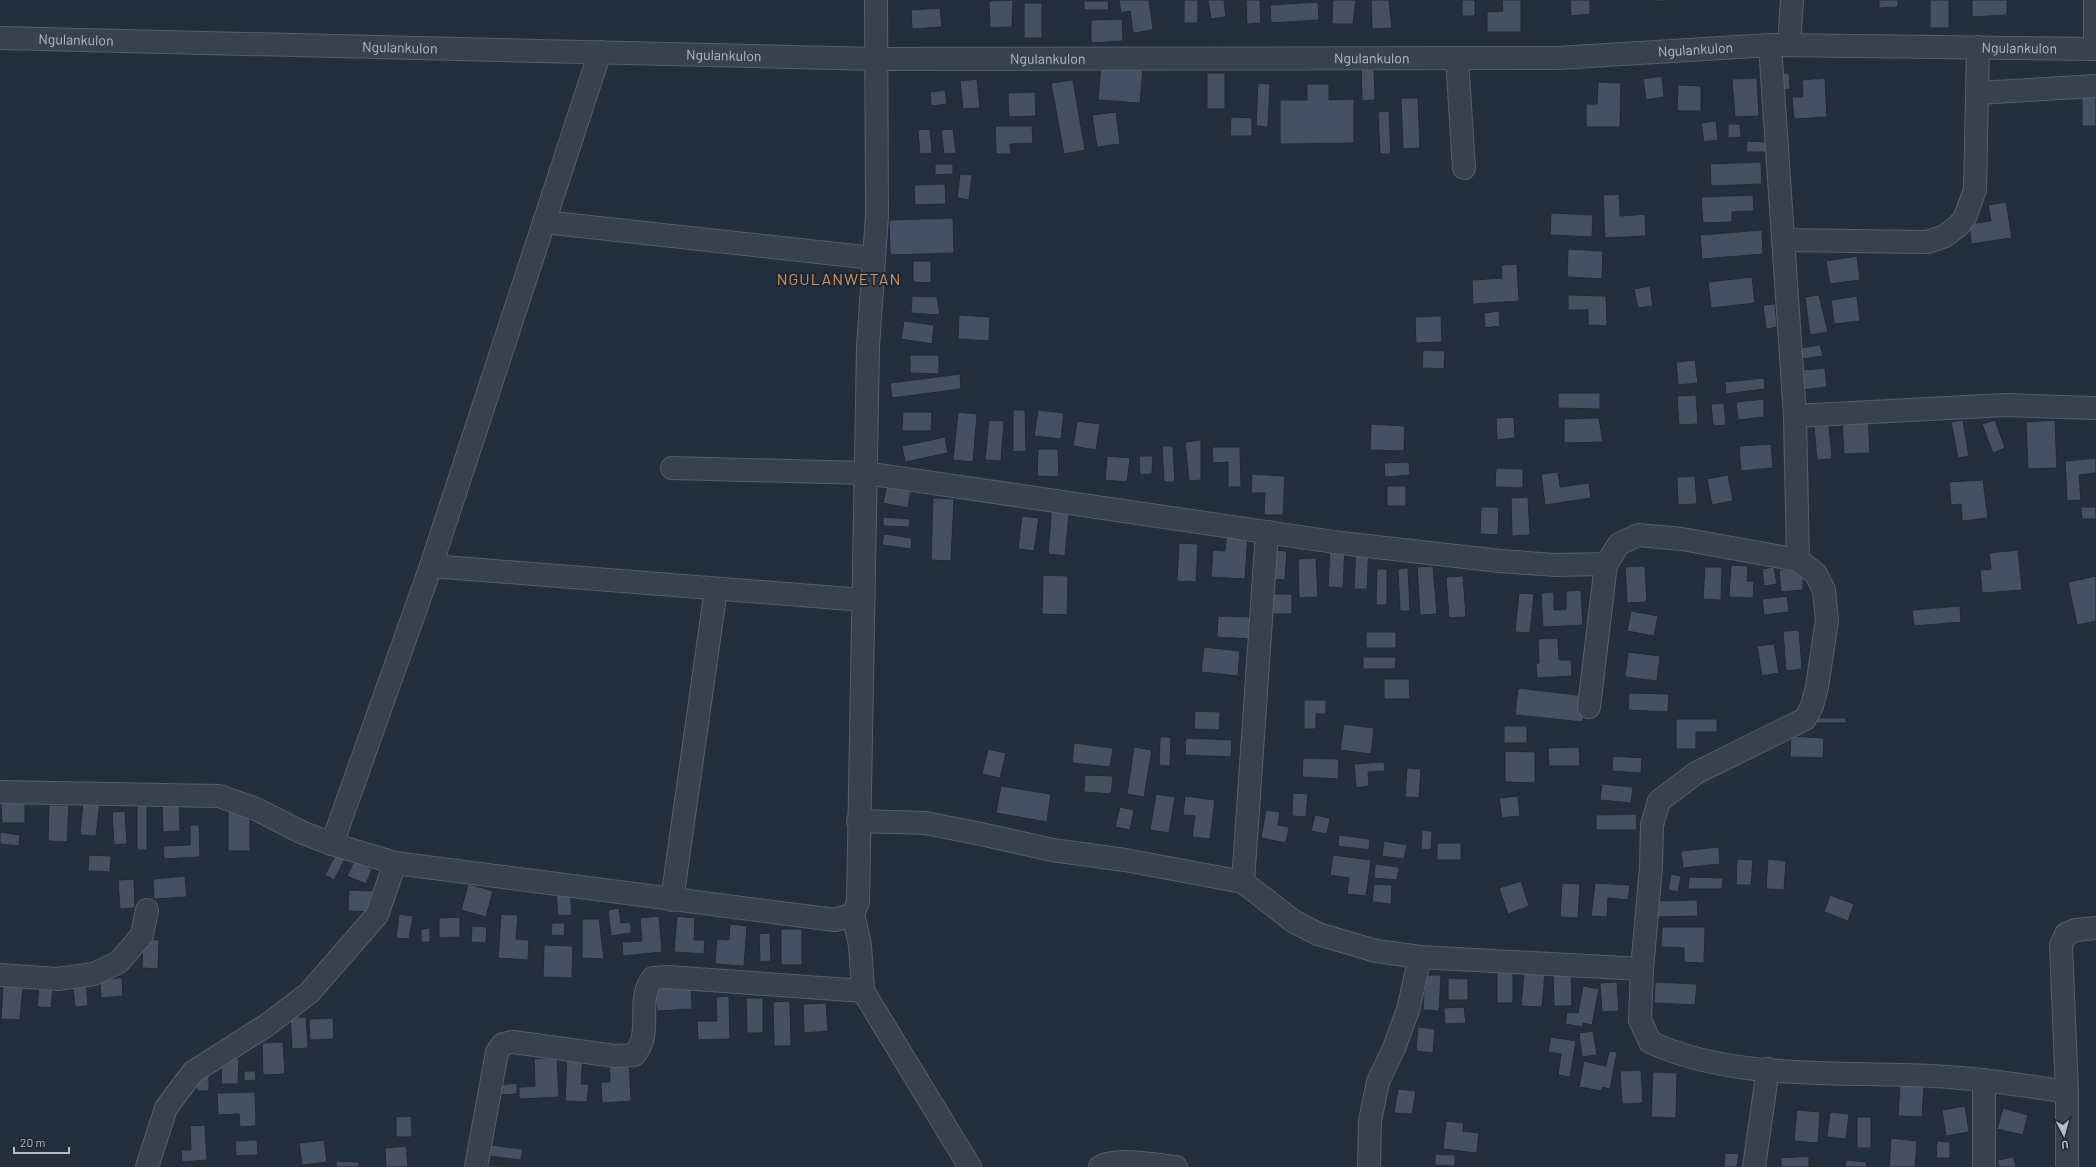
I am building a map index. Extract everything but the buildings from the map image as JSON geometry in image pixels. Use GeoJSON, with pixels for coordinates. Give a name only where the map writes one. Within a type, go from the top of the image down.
{"type":"FeatureCollection","features":[{"type":"Feature","properties":{"kind":"street"},"geometry":{"type":"LineString","coordinates":[[876,0],[875,59],[877,215],[868,347],[858,821],[858,902],[853,914],[860,945],[863,992],[970,1167]]}},
{"type":"Feature","properties":{"kind":"street"},"geometry":{"type":"LineString","coordinates":[[1792,0],[1780,45],[1783,240],[1795,416],[1798,560]]}},
{"type":"Feature","properties":{"kind":"street"},"geometry":{"type":"LineString","coordinates":[[2094,0],[2096,49]]}},
{"type":"Feature","properties":{"kind":"street","name":"Ngulankulon"},"geometry":{"type":"LineString","coordinates":[[0,38],[875,59],[1558,58],[1780,45],[2096,49]]}},
{"type":"Feature","properties":{"kind":"street"},"geometry":{"type":"LineString","coordinates":[[1783,240],[1927,242],[1945,236],[1959,225],[1965,217],[1975,190],[1978,47]]}},
{"type":"Feature","properties":{"kind":"street"},"geometry":{"type":"LineString","coordinates":[[332,844],[431,566],[600,52]]}},
{"type":"Feature","properties":{"kind":"street"},"geometry":{"type":"LineString","coordinates":[[1457,58],[1464,168]]}},
{"type":"Feature","properties":{"kind":"street"},"geometry":{"type":"LineString","coordinates":[[1977,93],[2096,86]]}},
{"type":"Feature","properties":{"kind":"street"},"geometry":{"type":"LineString","coordinates":[[544,222],[873,258]]}},
{"type":"Feature","properties":{"kind":"street"},"geometry":{"type":"LineString","coordinates":[[1795,416],[2005,405],[2096,408]]}},
{"type":"Feature","properties":{"kind":"street"},"geometry":{"type":"LineString","coordinates":[[672,468],[865,473],[1341,543],[1500,561],[1555,565],[1606,564]]}},
{"type":"Feature","properties":{"kind":"street"},"geometry":{"type":"LineString","coordinates":[[1243,882],[1267,532]]}},
{"type":"Feature","properties":{"kind":"street"},"geometry":{"type":"LineString","coordinates":[[1589,707],[1606,564],[1618,544],[1638,535],[1682,540],[1798,560],[1816,574],[1824,590],[1827,620],[1824,649],[1812,706],[1805,719],[1696,772],[1658,801],[1652,825],[1651,867],[1642,969],[1640,1020],[1650,1042],[1673,1053],[1704,1062],[1768,1069],[1846,1074],[1931,1076],[1984,1080],[2067,1092]]}},
{"type":"Feature","properties":{"kind":"street"},"geometry":{"type":"LineString","coordinates":[[431,566],[863,600]]}},
{"type":"Feature","properties":{"kind":"street"},"geometry":{"type":"LineString","coordinates":[[672,900],[716,589]]}},
{"type":"Feature","properties":{"kind":"street"},"geometry":{"type":"LineString","coordinates":[[0,792],[219,796],[256,809],[301,832],[332,844],[395,863],[835,920],[853,914]]}},
{"type":"Feature","properties":{"kind":"street"},"geometry":{"type":"LineString","coordinates":[[858,821],[925,823],[1052,850],[1125,860],[1243,882],[1292,921],[1318,934],[1376,951],[1420,957],[1642,969]]}},
{"type":"Feature","properties":{"kind":"street"},"geometry":{"type":"LineString","coordinates":[[147,1167],[166,1108],[193,1072],[267,1025],[309,993],[377,914],[395,863]]}},
{"type":"Feature","properties":{"kind":"street"},"geometry":{"type":"LineString","coordinates":[[0,976],[57,979],[94,974],[119,962],[142,935],[147,910]]}},
{"type":"Feature","properties":{"kind":"street"},"geometry":{"type":"LineString","coordinates":[[2067,1167],[2067,1092],[2061,944],[2066,934],[2076,930],[2096,928]]}},
{"type":"Feature","properties":{"kind":"street"},"geometry":{"type":"LineString","coordinates":[[1368,1167],[1370,1121],[1378,1082],[1394,1048],[1408,1010],[1420,957]]}},
{"type":"Feature","properties":{"kind":"street"},"geometry":{"type":"LineString","coordinates":[[476,1167],[497,1052],[503,1044],[512,1042],[616,1056],[634,1055],[640,1048],[643,1038],[647,986],[654,978],[668,976],[863,992]]}},
{"type":"Feature","properties":{"kind":"street"},"geometry":{"type":"LineString","coordinates":[[1754,1167],[1768,1069]]}},
{"type":"Feature","properties":{"kind":"street"},"geometry":{"type":"LineString","coordinates":[[1984,1080],[1984,1167]]}},
{"type":"Feature","properties":{"kind":"street"},"geometry":{"type":"LineString","coordinates":[[1100,1167],[1110,1163],[1120,1162],[1176,1167]]}},
{"type":"Feature","properties":{"kind":"district","name":"NGULANWETAN"},"geometry":{"type":"Point","coordinates":[839,279]}}]}
